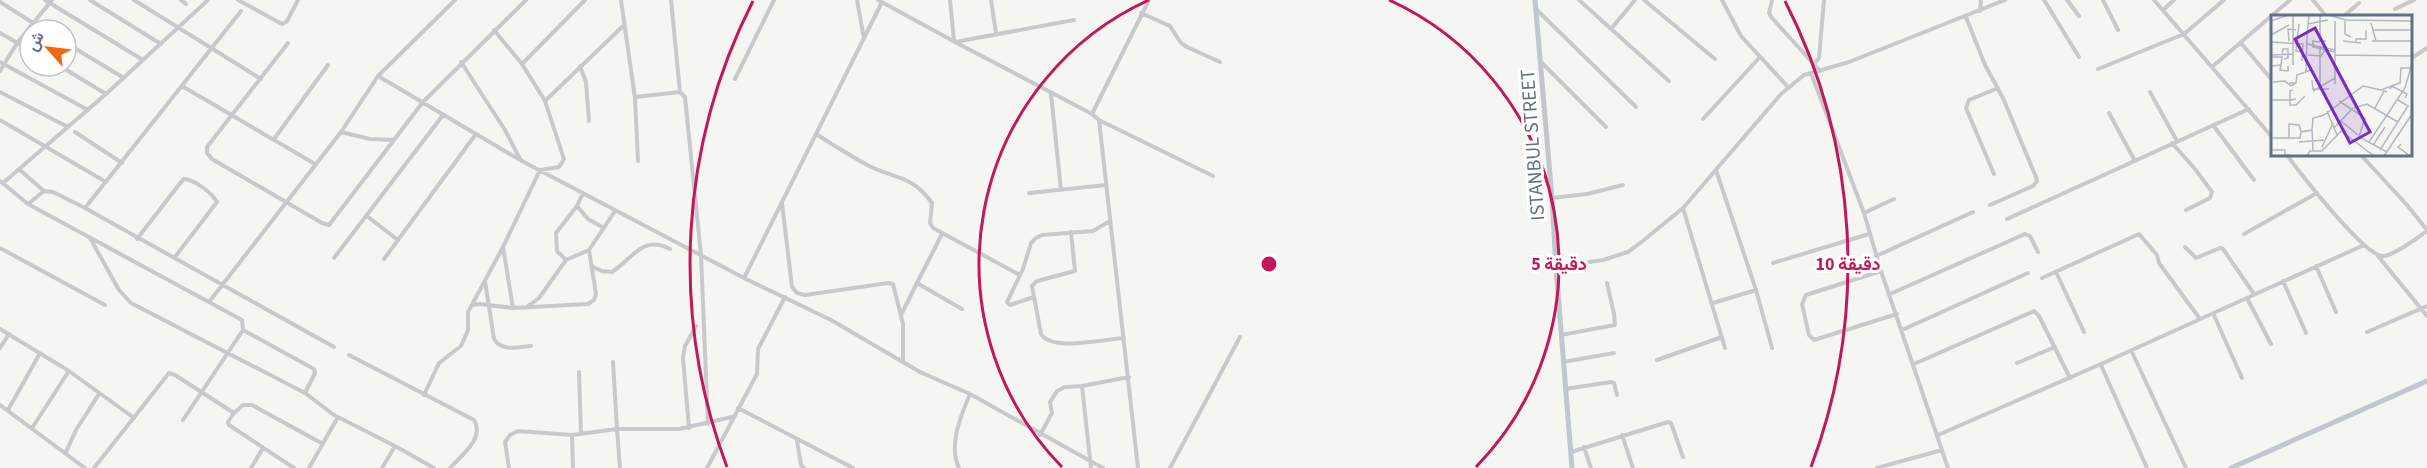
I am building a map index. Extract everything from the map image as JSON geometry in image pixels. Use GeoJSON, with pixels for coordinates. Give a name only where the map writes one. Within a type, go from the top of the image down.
{"type":"FeatureCollection","features":[{"type":"Feature","properties":{"kind":"street"},"geometry":{"type":"LineString","coordinates":[[45,0],[143,60]]}},
{"type":"Feature","properties":{"kind":"street"},"geometry":{"type":"LineString","coordinates":[[90,0],[160,44]]}},
{"type":"Feature","properties":{"kind":"street"},"geometry":{"type":"LineString","coordinates":[[134,0],[261,79]]}},
{"type":"Feature","properties":{"kind":"street"},"geometry":{"type":"LineString","coordinates":[[181,0],[186,4]]}},
{"type":"Feature","properties":{"kind":"street"},"geometry":{"type":"LineString","coordinates":[[183,420],[243,330],[244,325],[240,319],[28,204],[1,182],[20,170],[208,0]]}},
{"type":"Feature","properties":{"kind":"street"},"geometry":{"type":"LineString","coordinates":[[238,0],[282,24],[287,21],[298,0]]}},
{"type":"Feature","properties":{"kind":"street"},"geometry":{"type":"LineString","coordinates":[[209,302],[341,132],[378,76],[455,0]]}},
{"type":"Feature","properties":{"kind":"street"},"geometry":{"type":"LineString","coordinates":[[288,43],[207,147],[207,153],[212,159],[286,203],[325,225],[329,225],[423,102],[526,0]]}},
{"type":"Feature","properties":{"kind":"street"},"geometry":{"type":"LineString","coordinates":[[522,64],[585,0]]}},
{"type":"Feature","properties":{"kind":"street"},"geometry":{"type":"LineString","coordinates":[[621,0],[635,97],[638,161]]}},
{"type":"Feature","properties":{"kind":"street"},"geometry":{"type":"LineString","coordinates":[[670,0],[680,92],[685,97],[701,255],[708,424]]}},
{"type":"Feature","properties":{"kind":"street"},"geometry":{"type":"LineString","coordinates":[[735,79],[774,0]]}},
{"type":"Feature","properties":{"kind":"street"},"geometry":{"type":"LineString","coordinates":[[857,0],[864,39]]}},
{"type":"Feature","properties":{"kind":"street"},"geometry":{"type":"LineString","coordinates":[[950,0],[954,42]]}},
{"type":"Feature","properties":{"kind":"street"},"geometry":{"type":"LineString","coordinates":[[991,0],[996,33]]}},
{"type":"Feature","properties":{"kind":"street"},"geometry":{"type":"LineString","coordinates":[[1092,114],[1149,0]]}},
{"type":"Feature","properties":{"kind":"street","name":"ISTANBUL STREET"},"geometry":{"type":"LineString","coordinates":[[1535,0],[1572,468]]}},
{"type":"Feature","properties":{"kind":"street"},"geometry":{"type":"LineString","coordinates":[[1580,0],[1669,81]]}},
{"type":"Feature","properties":{"kind":"street"},"geometry":{"type":"LineString","coordinates":[[1611,29],[1635,0]]}},
{"type":"Feature","properties":{"kind":"street"},"geometry":{"type":"LineString","coordinates":[[1644,0],[1715,59]]}},
{"type":"Feature","properties":{"kind":"street"},"geometry":{"type":"LineString","coordinates":[[1722,0],[1741,36],[1788,87]]}},
{"type":"Feature","properties":{"kind":"street"},"geometry":{"type":"LineString","coordinates":[[1772,0],[1769,13],[1772,18],[1820,71]]}},
{"type":"Feature","properties":{"kind":"street"},"geometry":{"type":"LineString","coordinates":[[1814,64],[1819,58],[1824,0]]}},
{"type":"Feature","properties":{"kind":"street"},"geometry":{"type":"LineString","coordinates":[[1980,11],[1981,0]]}},
{"type":"Feature","properties":{"kind":"street"},"geometry":{"type":"LineString","coordinates":[[1556,267],[1595,262],[1628,252],[1683,207],[1788,87],[1804,75],[1966,17],[2005,0]]}},
{"type":"Feature","properties":{"kind":"street"},"geometry":{"type":"LineString","coordinates":[[2044,0],[2079,57]]}},
{"type":"Feature","properties":{"kind":"street"},"geometry":{"type":"LineString","coordinates":[[2067,0],[2079,16]]}},
{"type":"Feature","properties":{"kind":"street"},"geometry":{"type":"LineString","coordinates":[[2103,0],[2118,30]]}},
{"type":"Feature","properties":{"kind":"street"},"geometry":{"type":"LineString","coordinates":[[2154,0],[2271,136]]}},
{"type":"Feature","properties":{"kind":"street"},"geometry":{"type":"LineString","coordinates":[[2163,10],[2174,0]]}},
{"type":"Feature","properties":{"kind":"street"},"geometry":{"type":"LineString","coordinates":[[2098,69],[2184,34],[2224,0]]}},
{"type":"Feature","properties":{"kind":"street"},"geometry":{"type":"LineString","coordinates":[[2273,15],[2290,0]]}},
{"type":"Feature","properties":{"kind":"street"},"geometry":{"type":"LineString","coordinates":[[2313,0],[2325,15]]}},
{"type":"Feature","properties":{"kind":"street"},"geometry":{"type":"LineString","coordinates":[[2395,9],[2414,0]]}},
{"type":"Feature","properties":{"kind":"street"},"geometry":{"type":"LineString","coordinates":[[744,278],[864,39],[880,1],[1092,114],[1099,120],[1213,176]]}},
{"type":"Feature","properties":{"kind":"street"},"geometry":{"type":"LineString","coordinates":[[0,2],[25,18]]}},
{"type":"Feature","properties":{"kind":"street"},"geometry":{"type":"LineString","coordinates":[[37,18],[51,2]]}},
{"type":"Feature","properties":{"kind":"street"},"geometry":{"type":"LineString","coordinates":[[2345,15],[2359,3]]}},
{"type":"Feature","properties":{"kind":"street"},"geometry":{"type":"LineString","coordinates":[[1536,10],[1636,106]]}},
{"type":"Feature","properties":{"kind":"street"},"geometry":{"type":"LineString","coordinates":[[85,208],[241,11]]}},
{"type":"Feature","properties":{"kind":"street"},"geometry":{"type":"LineString","coordinates":[[1141,13],[1170,26],[1181,43],[1187,47],[1220,62]]}},
{"type":"Feature","properties":{"kind":"street"},"geometry":{"type":"LineString","coordinates":[[1966,17],[2037,177],[2033,186],[1990,205]]}},
{"type":"Feature","properties":{"kind":"street"},"geometry":{"type":"LineString","coordinates":[[2212,67],[2271,17]]}},
{"type":"Feature","properties":{"kind":"street"},"geometry":{"type":"LineString","coordinates":[[954,42],[1074,20]]}},
{"type":"Feature","properties":{"kind":"street"},"geometry":{"type":"LineString","coordinates":[[545,101],[623,26]]}},
{"type":"Feature","properties":{"kind":"street"},"geometry":{"type":"LineString","coordinates":[[494,30],[522,64],[545,101],[564,159],[559,167],[540,170]]}},
{"type":"Feature","properties":{"kind":"street"},"geometry":{"type":"LineString","coordinates":[[0,33],[17,43],[2,63],[0,71]]}},
{"type":"Feature","properties":{"kind":"street"},"geometry":{"type":"LineString","coordinates":[[2241,43],[2271,79]]}},
{"type":"Feature","properties":{"kind":"street"},"geometry":{"type":"LineString","coordinates":[[2412,58],[2427,48]]}},
{"type":"Feature","properties":{"kind":"street"},"geometry":{"type":"LineString","coordinates":[[78,50],[124,78]]}},
{"type":"Feature","properties":{"kind":"street"},"geometry":{"type":"LineString","coordinates":[[1703,119],[1760,57]]}},
{"type":"Feature","properties":{"kind":"street"},"geometry":{"type":"LineString","coordinates":[[461,62],[499,120],[520,160]]}},
{"type":"Feature","properties":{"kind":"street"},"geometry":{"type":"LineString","coordinates":[[1541,62],[1605,127]]}},
{"type":"Feature","properties":{"kind":"street"},"geometry":{"type":"LineString","coordinates":[[2,63],[88,110]]}},
{"type":"Feature","properties":{"kind":"street"},"geometry":{"type":"LineString","coordinates":[[274,139],[328,64]]}},
{"type":"Feature","properties":{"kind":"street"},"geometry":{"type":"LineString","coordinates":[[580,66],[586,82],[589,121]]}},
{"type":"Feature","properties":{"kind":"street"},"geometry":{"type":"LineString","coordinates":[[1811,73],[1864,213],[1881,271],[1948,468]]}},
{"type":"Feature","properties":{"kind":"street"},"geometry":{"type":"LineString","coordinates":[[378,76],[520,160],[744,278],[831,321],[903,362],[970,394],[1103,468]]}},
{"type":"Feature","properties":{"kind":"street"},"geometry":{"type":"LineString","coordinates":[[78,77],[106,94]]}},
{"type":"Feature","properties":{"kind":"street"},"geometry":{"type":"LineString","coordinates":[[182,86],[315,164]]}},
{"type":"Feature","properties":{"kind":"street"},"geometry":{"type":"LineString","coordinates":[[1994,174],[1966,108],[1969,100],[1998,88]]}},
{"type":"Feature","properties":{"kind":"street"},"geometry":{"type":"LineString","coordinates":[[0,92],[68,127]]}},
{"type":"Feature","properties":{"kind":"street"},"geometry":{"type":"LineString","coordinates":[[635,97],[680,92]]}},
{"type":"Feature","properties":{"kind":"street"},"geometry":{"type":"LineString","coordinates":[[2150,92],[2174,142],[2212,192],[2210,198],[2186,210]]}},
{"type":"Feature","properties":{"kind":"street"},"geometry":{"type":"LineString","coordinates":[[1051,93],[1061,190]]}},
{"type":"Feature","properties":{"kind":"street"},"geometry":{"type":"LineString","coordinates":[[2007,219],[2249,109]]}},
{"type":"Feature","properties":{"kind":"street"},"geometry":{"type":"LineString","coordinates":[[2109,113],[2134,161]]}},
{"type":"Feature","properties":{"kind":"street"},"geometry":{"type":"LineString","coordinates":[[334,258],[368,217],[443,115]]}},
{"type":"Feature","properties":{"kind":"street"},"geometry":{"type":"LineString","coordinates":[[0,120],[106,182]]}},
{"type":"Feature","properties":{"kind":"street"},"geometry":{"type":"LineString","coordinates":[[1099,120],[1138,468]]}},
{"type":"Feature","properties":{"kind":"street"},"geometry":{"type":"LineString","coordinates":[[2213,125],[2254,180]]}},
{"type":"Feature","properties":{"kind":"street"},"geometry":{"type":"LineString","coordinates":[[75,132],[122,163]]}},
{"type":"Feature","properties":{"kind":"street"},"geometry":{"type":"LineString","coordinates":[[341,132],[370,139],[394,140]]}},
{"type":"Feature","properties":{"kind":"street"},"geometry":{"type":"LineString","coordinates":[[384,259],[476,134]]}},
{"type":"Feature","properties":{"kind":"street"},"geometry":{"type":"LineString","coordinates":[[816,134],[867,165],[901,177],[919,189],[933,205],[930,223],[932,226],[942,234],[1020,275]]}},
{"type":"Feature","properties":{"kind":"street"},"geometry":{"type":"LineString","coordinates":[[2288,156],[2364,245],[2377,254],[2427,316]]}},
{"type":"Feature","properties":{"kind":"street"},"geometry":{"type":"LineString","coordinates":[[2362,156],[2407,205],[2427,231],[2387,255],[2377,254]]}},
{"type":"Feature","properties":{"kind":"street"},"geometry":{"type":"LineString","coordinates":[[20,170],[44,192]]}},
{"type":"Feature","properties":{"kind":"street"},"geometry":{"type":"LineString","coordinates":[[424,395],[439,363],[461,346],[468,330],[467,314],[503,247],[540,170]]}},
{"type":"Feature","properties":{"kind":"street"},"geometry":{"type":"LineString","coordinates":[[1716,170],[1756,290],[1772,348]]}},
{"type":"Feature","properties":{"kind":"street"},"geometry":{"type":"LineString","coordinates":[[137,239],[181,182],[184,179],[190,180],[214,197],[217,202],[175,257]]}},
{"type":"Feature","properties":{"kind":"street"},"geometry":{"type":"LineString","coordinates":[[1029,193],[1106,185]]}},
{"type":"Feature","properties":{"kind":"street"},"geometry":{"type":"LineString","coordinates":[[1552,198],[1587,194],[1623,185]]}},
{"type":"Feature","properties":{"kind":"street"},"geometry":{"type":"LineString","coordinates":[[28,204],[44,192],[53,192],[137,239],[175,257],[334,347]]}},
{"type":"Feature","properties":{"kind":"street"},"geometry":{"type":"LineString","coordinates":[[566,260],[557,251],[556,233],[577,206],[583,193]]}},
{"type":"Feature","properties":{"kind":"street"},"geometry":{"type":"LineString","coordinates":[[2244,234],[2317,193]]}},
{"type":"Feature","properties":{"kind":"street"},"geometry":{"type":"LineString","coordinates":[[1864,213],[1894,199]]}},
{"type":"Feature","properties":{"kind":"street"},"geometry":{"type":"LineString","coordinates":[[781,202],[792,287],[795,291],[805,295],[891,283],[896,291],[901,314],[904,336],[903,362]]}},
{"type":"Feature","properties":{"kind":"street"},"geometry":{"type":"LineString","coordinates":[[577,206],[588,219],[604,228]]}},
{"type":"Feature","properties":{"kind":"street"},"geometry":{"type":"LineString","coordinates":[[1683,207],[1725,348]]}},
{"type":"Feature","properties":{"kind":"street"},"geometry":{"type":"LineString","coordinates":[[527,308],[539,298],[566,260],[589,249],[615,210]]}},
{"type":"Feature","properties":{"kind":"street"},"geometry":{"type":"LineString","coordinates":[[1876,255],[1973,212]]}},
{"type":"Feature","properties":{"kind":"street"},"geometry":{"type":"LineString","coordinates":[[368,217],[398,240]]}},
{"type":"Feature","properties":{"kind":"street"},"geometry":{"type":"LineString","coordinates":[[1034,297],[1007,303],[1033,240],[1042,235],[1093,231],[1111,221]]}},
{"type":"Feature","properties":{"kind":"street"},"geometry":{"type":"LineString","coordinates":[[1071,232],[1075,271],[1037,281],[1032,286],[1041,334],[1051,343],[1078,343],[1124,338]]}},
{"type":"Feature","properties":{"kind":"street"},"geometry":{"type":"LineString","coordinates":[[901,314],[942,234]]}},
{"type":"Feature","properties":{"kind":"street"},"geometry":{"type":"LineString","coordinates":[[1773,263],[1869,234]]}},
{"type":"Feature","properties":{"kind":"street"},"geometry":{"type":"LineString","coordinates":[[1890,294],[2025,234],[2030,236],[2038,252]]}},
{"type":"Feature","properties":{"kind":"street"},"geometry":{"type":"LineString","coordinates":[[2042,278],[2139,234],[2151,247],[2159,263],[2200,319]]}},
{"type":"Feature","properties":{"kind":"street"},"geometry":{"type":"LineString","coordinates":[[90,238],[119,290],[127,299],[305,393],[338,417],[395,446],[425,466],[434,468]]}},
{"type":"Feature","properties":{"kind":"street"},"geometry":{"type":"LineString","coordinates":[[593,266],[602,271],[612,272],[649,244],[657,244],[670,249]]}},
{"type":"Feature","properties":{"kind":"street"},"geometry":{"type":"LineString","coordinates":[[1938,435],[2364,245]]}},
{"type":"Feature","properties":{"kind":"street"},"geometry":{"type":"LineString","coordinates":[[503,247],[513,308]]}},
{"type":"Feature","properties":{"kind":"street"},"geometry":{"type":"LineString","coordinates":[[2185,247],[2196,258],[2220,248],[2223,249],[2254,294]]}},
{"type":"Feature","properties":{"kind":"street"},"geometry":{"type":"LineString","coordinates":[[0,248],[105,305]]}},
{"type":"Feature","properties":{"kind":"street"},"geometry":{"type":"LineString","coordinates":[[472,305],[527,308],[588,304],[597,294],[589,249]]}},
{"type":"Feature","properties":{"kind":"street"},"geometry":{"type":"LineString","coordinates":[[2316,266],[2336,312]]}},
{"type":"Feature","properties":{"kind":"street"},"geometry":{"type":"LineString","coordinates":[[1881,271],[1806,295],[1802,304],[1809,335],[1814,340],[1896,314]]}},
{"type":"Feature","properties":{"kind":"street"},"geometry":{"type":"LineString","coordinates":[[2056,272],[2084,332]]}},
{"type":"Feature","properties":{"kind":"street"},"geometry":{"type":"LineString","coordinates":[[1902,330],[2028,273]]}},
{"type":"Feature","properties":{"kind":"street"},"geometry":{"type":"LineString","coordinates":[[485,280],[494,339],[499,346],[531,346]]}},
{"type":"Feature","properties":{"kind":"street"},"geometry":{"type":"LineString","coordinates":[[2283,281],[2306,333]]}},
{"type":"Feature","properties":{"kind":"street"},"geometry":{"type":"LineString","coordinates":[[917,283],[962,309]]}},
{"type":"Feature","properties":{"kind":"street"},"geometry":{"type":"LineString","coordinates":[[1561,335],[1615,325],[1607,283]]}},
{"type":"Feature","properties":{"kind":"street"},"geometry":{"type":"LineString","coordinates":[[1713,303],[1756,290]]}},
{"type":"Feature","properties":{"kind":"street"},"geometry":{"type":"LineString","coordinates":[[707,468],[758,373],[758,349],[785,297]]}},
{"type":"Feature","properties":{"kind":"street"},"geometry":{"type":"LineString","coordinates":[[2247,298],[2271,344]]}},
{"type":"Feature","properties":{"kind":"street"},"geometry":{"type":"LineString","coordinates":[[2367,332],[2427,306]]}},
{"type":"Feature","properties":{"kind":"street"},"geometry":{"type":"LineString","coordinates":[[1914,364],[2034,311],[2037,312],[2070,378]]}},
{"type":"Feature","properties":{"kind":"street"},"geometry":{"type":"LineString","coordinates":[[2213,313],[2241,378]]}},
{"type":"Feature","properties":{"kind":"street"},"geometry":{"type":"LineString","coordinates":[[689,428],[683,358],[685,346],[696,326]]}},
{"type":"Feature","properties":{"kind":"street"},"geometry":{"type":"LineString","coordinates":[[0,329],[39,355],[69,371],[134,418]]}},
{"type":"Feature","properties":{"kind":"street"},"geometry":{"type":"LineString","coordinates":[[243,330],[314,369],[315,375],[305,393]]}},
{"type":"Feature","properties":{"kind":"street"},"geometry":{"type":"LineString","coordinates":[[0,348],[9,334]]}},
{"type":"Feature","properties":{"kind":"street"},"geometry":{"type":"LineString","coordinates":[[1170,468],[1240,337]]}},
{"type":"Feature","properties":{"kind":"street"},"geometry":{"type":"LineString","coordinates":[[1657,360],[1722,337]]}},
{"type":"Feature","properties":{"kind":"street"},"geometry":{"type":"LineString","coordinates":[[2017,363],[2055,347]]}},
{"type":"Feature","properties":{"kind":"street"},"geometry":{"type":"LineString","coordinates":[[2131,350],[2186,468]]}},
{"type":"Feature","properties":{"kind":"street"},"geometry":{"type":"LineString","coordinates":[[1563,362],[1614,353]]}},
{"type":"Feature","properties":{"kind":"street"},"geometry":{"type":"LineString","coordinates":[[8,410],[39,355]]}},
{"type":"Feature","properties":{"kind":"street"},"geometry":{"type":"LineString","coordinates":[[349,355],[474,420],[478,428],[477,437],[450,468]]}},
{"type":"Feature","properties":{"kind":"street"},"geometry":{"type":"LineString","coordinates":[[613,362],[620,468]]}},
{"type":"Feature","properties":{"kind":"street"},"geometry":{"type":"LineString","coordinates":[[2101,364],[2147,468]]}},
{"type":"Feature","properties":{"kind":"street"},"geometry":{"type":"LineString","coordinates":[[32,428],[69,371]]}},
{"type":"Feature","properties":{"kind":"street"},"geometry":{"type":"LineString","coordinates":[[579,372],[581,434]]}},
{"type":"Feature","properties":{"kind":"street"},"geometry":{"type":"LineString","coordinates":[[94,468],[169,373],[234,412]]}},
{"type":"Feature","properties":{"kind":"street"},"geometry":{"type":"LineString","coordinates":[[1040,435],[1052,413],[1050,402],[1057,392],[1065,387],[1129,377]]}},
{"type":"Feature","properties":{"kind":"street"},"geometry":{"type":"LineString","coordinates":[[2231,468],[2427,381]]}},
{"type":"Feature","properties":{"kind":"street"},"geometry":{"type":"LineString","coordinates":[[1565,389],[1611,382],[1617,395]]}},
{"type":"Feature","properties":{"kind":"street"},"geometry":{"type":"LineString","coordinates":[[1082,386],[1091,468]]}},
{"type":"Feature","properties":{"kind":"street"},"geometry":{"type":"LineString","coordinates":[[66,452],[76,430],[99,394]]}},
{"type":"Feature","properties":{"kind":"street"},"geometry":{"type":"LineString","coordinates":[[959,468],[955,458],[959,423],[970,394]]}},
{"type":"Feature","properties":{"kind":"street"},"geometry":{"type":"LineString","coordinates":[[0,405],[85,468]]}},
{"type":"Feature","properties":{"kind":"street"},"geometry":{"type":"LineString","coordinates":[[294,468],[229,425],[228,422],[234,412],[243,405],[252,405],[323,444]]}},
{"type":"Feature","properties":{"kind":"street"},"geometry":{"type":"LineString","coordinates":[[738,408],[853,468]]}},
{"type":"Feature","properties":{"kind":"street"},"geometry":{"type":"LineString","coordinates":[[309,468],[338,417]]}},
{"type":"Feature","properties":{"kind":"street"},"geometry":{"type":"LineString","coordinates":[[509,468],[506,442],[510,435],[518,431],[572,435],[617,429],[689,428],[733,417]]}},
{"type":"Feature","properties":{"kind":"street"},"geometry":{"type":"LineString","coordinates":[[1570,452],[1668,422],[1671,423],[1683,457]]}},
{"type":"Feature","properties":{"kind":"street"},"geometry":{"type":"LineString","coordinates":[[572,435],[573,468]]}},
{"type":"Feature","properties":{"kind":"street"},"geometry":{"type":"LineString","coordinates":[[1622,435],[1633,468]]}},
{"type":"Feature","properties":{"kind":"street"},"geometry":{"type":"LineString","coordinates":[[797,440],[801,465],[804,468]]}},
{"type":"Feature","properties":{"kind":"street"},"geometry":{"type":"LineString","coordinates":[[382,468],[395,446]]}},
{"type":"Feature","properties":{"kind":"street"},"geometry":{"type":"LineString","coordinates":[[1584,447],[1591,468]]}},
{"type":"Feature","properties":{"kind":"street"},"geometry":{"type":"LineString","coordinates":[[251,468],[263,448]]}},
{"type":"Feature","properties":{"kind":"street"},"geometry":{"type":"LineString","coordinates":[[1877,468],[1942,450]]}}]}
